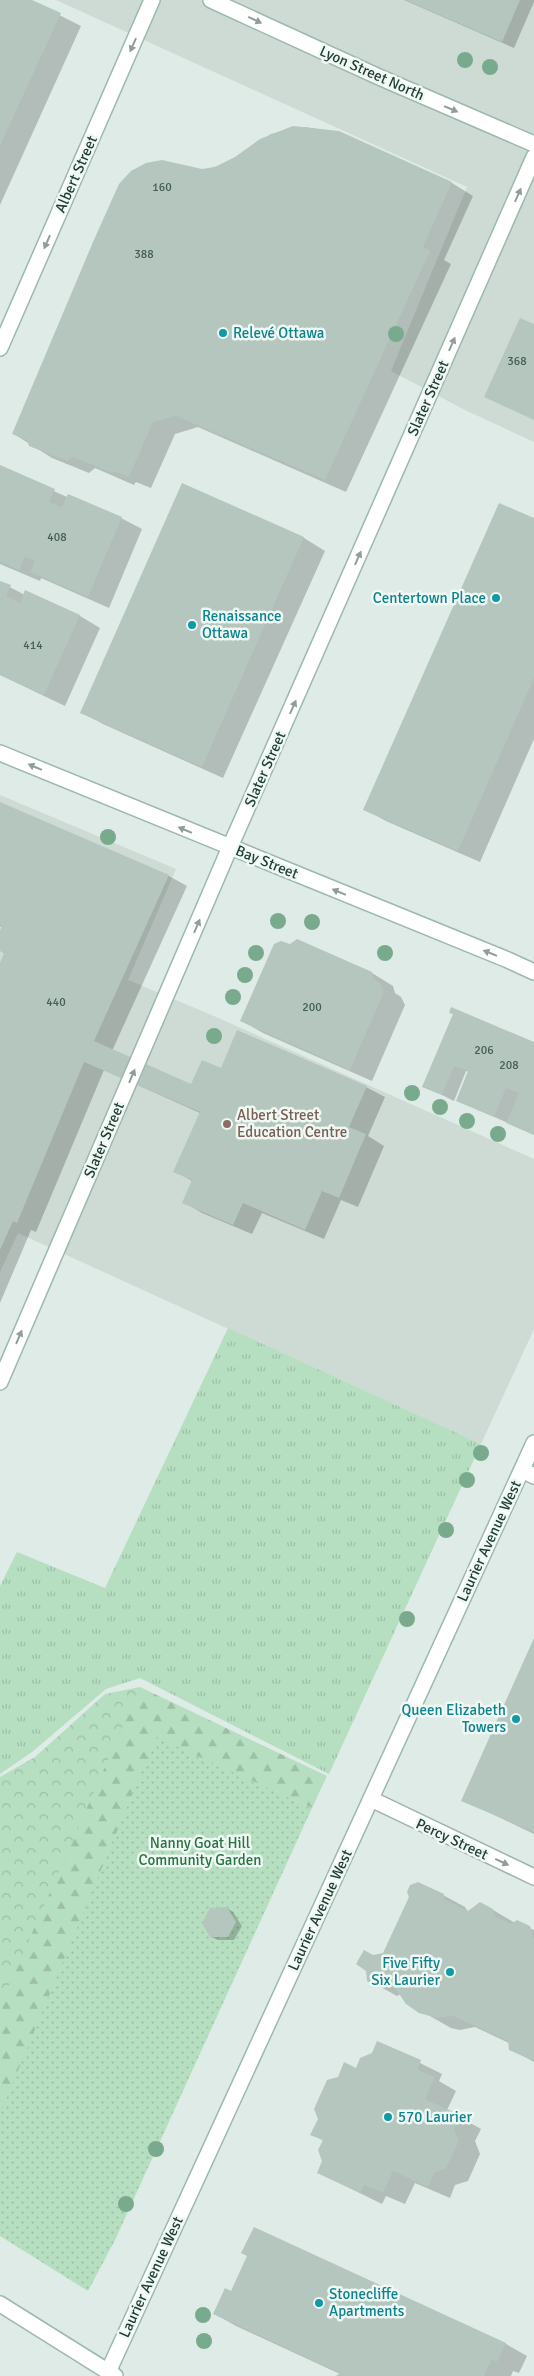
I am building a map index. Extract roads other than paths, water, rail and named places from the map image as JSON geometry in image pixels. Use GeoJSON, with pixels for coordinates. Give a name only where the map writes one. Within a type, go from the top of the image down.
{"type":"FeatureCollection","features":[{"type":"Feature","properties":{"kind":"main road","name":"Albert Street"},"geometry":{"type":"LineString","coordinates":[[0,348],[152,0]]}},
{"type":"Feature","properties":{"kind":"main road","name":"Lyon Street North"},"geometry":{"type":"LineString","coordinates":[[211,0],[379,77],[534,144]]}},
{"type":"Feature","properties":{"kind":"main road","name":"Slater Street"},"geometry":{"type":"LineString","coordinates":[[0,1382],[230,847],[534,157]]}},
{"type":"Feature","properties":{"kind":"main road","name":"Bay Street"},"geometry":{"type":"LineString","coordinates":[[0,753],[534,972]]}},
{"type":"Feature","properties":{"kind":"main road","name":"Laurier Avenue West"},"geometry":{"type":"LineString","coordinates":[[109,2375],[371,1799],[528,1473],[534,1443]]}},
{"type":"Feature","properties":{"kind":"main road","name":"Percy Street"},"geometry":{"type":"LineString","coordinates":[[371,1799],[534,1877]]}},
{"type":"Feature","properties":{"kind":"main road"},"geometry":{"type":"LineString","coordinates":[[0,2304],[109,2375]]}},
{"type":"Feature","properties":{"kind":"place","name":"Relevé Ottawa"},"geometry":{"type":"Point","coordinates":[223,333]}},
{"type":"Feature","properties":{"kind":"place","name":"Centertown Place"},"geometry":{"type":"Point","coordinates":[496,598]}},
{"type":"Feature","properties":{"kind":"place","name":"Renaissance Ottawa"},"geometry":{"type":"Point","coordinates":[192,625]}},
{"type":"Feature","properties":{"kind":"place","name":"Albert Street Education Centre"},"geometry":{"type":"Point","coordinates":[227,1124]}},
{"type":"Feature","properties":{"kind":"place","name":"Queen Elizabeth Towers"},"geometry":{"type":"Point","coordinates":[516,1719]}},
{"type":"Feature","properties":{"kind":"place","name":"Five Fifty Six Laurier"},"geometry":{"type":"Point","coordinates":[450,1972]}},
{"type":"Feature","properties":{"kind":"place","name":"570 Laurier"},"geometry":{"type":"Point","coordinates":[388,2117]}},
{"type":"Feature","properties":{"kind":"place","name":"Stonecliffe Apartments"},"geometry":{"type":"Point","coordinates":[319,2303]}},
{"type":"Feature","properties":{"kind":"park label","name":"Nanny Goat Hill Community Garden"},"geometry":{"type":"Point","coordinates":[200,1852]}}]}
